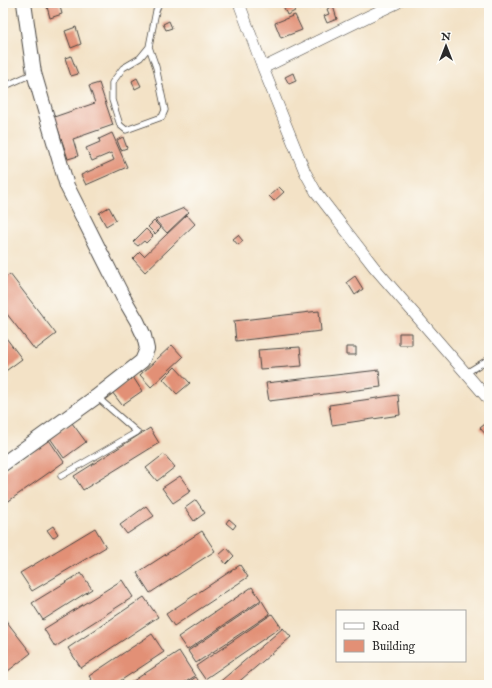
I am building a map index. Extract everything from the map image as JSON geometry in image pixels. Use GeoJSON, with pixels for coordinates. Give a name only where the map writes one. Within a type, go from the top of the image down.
{"type":"FeatureCollection","features":[{"type":"Feature","properties":{"kind":"street"},"geometry":{"type":"LineString","coordinates":[[3,464],[96,397],[142,361],[147,349],[144,336],[137,321],[123,298],[67,186],[34,73],[24,3]]}},
{"type":"Feature","properties":{"kind":"street"},"geometry":{"type":"LineString","coordinates":[[239,3],[263,68],[305,172],[316,192],[374,267],[489,400]]}},
{"type":"Feature","properties":{"kind":"street"},"geometry":{"type":"LineString","coordinates":[[263,68],[397,3]]}},
{"type":"Feature","properties":{"kind":"lane"},"geometry":{"type":"LineString","coordinates":[[149,47],[156,67],[165,110],[162,117],[126,130],[120,125],[112,100],[112,83],[122,68],[140,58],[149,47],[159,3]]}},
{"type":"Feature","properties":{"kind":"lane"},"geometry":{"type":"LineString","coordinates":[[3,87],[34,73]]}},
{"type":"Feature","properties":{"kind":"lane"},"geometry":{"type":"LineString","coordinates":[[466,373],[489,358]]}},
{"type":"Feature","properties":{"kind":"lane"},"geometry":{"type":"LineString","coordinates":[[61,476],[137,432],[96,397]]}},
{"type":"Feature","properties":{"kind":"building"},"geometry":{"type":"Polygon","coordinates":[[[46,3],[59,3],[62,14],[50,18],[46,3]]]}},
{"type":"Feature","properties":{"kind":"building"},"geometry":{"type":"Polygon","coordinates":[[[282,3],[292,3],[295,11],[287,15],[282,3]]]}},
{"type":"Feature","properties":{"kind":"building"},"geometry":{"type":"Polygon","coordinates":[[[316,3],[330,3],[319,8],[316,3]]]}},
{"type":"Feature","properties":{"kind":"building"},"geometry":{"type":"Polygon","coordinates":[[[333,6],[337,19],[327,23],[324,16],[329,14],[327,9],[333,6]]]}},
{"type":"Feature","properties":{"kind":"building"},"geometry":{"type":"Polygon","coordinates":[[[295,15],[302,30],[281,38],[275,23],[295,15]]]}},
{"type":"Feature","properties":{"kind":"building"},"geometry":{"type":"Polygon","coordinates":[[[169,21],[172,28],[166,30],[163,24],[169,21]]]}},
{"type":"Feature","properties":{"kind":"building"},"geometry":{"type":"Polygon","coordinates":[[[76,27],[81,44],[71,48],[65,31],[76,27]]]}},
{"type":"Feature","properties":{"kind":"building"},"geometry":{"type":"Polygon","coordinates":[[[71,56],[78,74],[71,76],[65,58],[71,56]]]}},
{"type":"Feature","properties":{"kind":"building"},"geometry":{"type":"Polygon","coordinates":[[[293,73],[296,81],[289,84],[285,77],[293,73]]]}},
{"type":"Feature","properties":{"kind":"building"},"geometry":{"type":"Polygon","coordinates":[[[137,78],[141,86],[135,89],[132,81],[137,78]]]}},
{"type":"Feature","properties":{"kind":"building"},"geometry":{"type":"Polygon","coordinates":[[[99,83],[113,125],[73,139],[78,156],[68,159],[54,117],[95,103],[89,86],[99,83]]]}},
{"type":"Feature","properties":{"kind":"building"},"geometry":{"type":"Polygon","coordinates":[[[112,133],[127,167],[86,185],[81,175],[114,160],[111,153],[92,161],[86,148],[100,142],[99,139],[112,133]]]}},
{"type":"Feature","properties":{"kind":"building"},"geometry":{"type":"Polygon","coordinates":[[[123,137],[127,148],[121,150],[117,140],[123,137]]]}},
{"type":"Feature","properties":{"kind":"building"},"geometry":{"type":"Polygon","coordinates":[[[279,187],[284,192],[274,201],[269,196],[279,187]]]}},
{"type":"Feature","properties":{"kind":"building"},"geometry":{"type":"Polygon","coordinates":[[[109,207],[116,220],[106,226],[99,213],[109,207]]]}},
{"type":"Feature","properties":{"kind":"building"},"geometry":{"type":"Polygon","coordinates":[[[184,208],[189,212],[167,233],[155,220],[184,208]]]}},
{"type":"Feature","properties":{"kind":"building"},"geometry":{"type":"Polygon","coordinates":[[[187,215],[195,224],[145,272],[133,259],[140,252],[144,256],[187,215]]]}},
{"type":"Feature","properties":{"kind":"building"},"geometry":{"type":"Polygon","coordinates":[[[154,221],[161,228],[155,234],[148,227],[154,221]]]}},
{"type":"Feature","properties":{"kind":"building"},"geometry":{"type":"Polygon","coordinates":[[[146,229],[153,236],[146,243],[144,241],[138,246],[133,242],[146,229]]]}},
{"type":"Feature","properties":{"kind":"building"},"geometry":{"type":"Polygon","coordinates":[[[238,235],[243,241],[238,245],[233,239],[238,235]]]}},
{"type":"Feature","properties":{"kind":"building"},"geometry":{"type":"Polygon","coordinates":[[[10,274],[56,334],[35,350],[3,309],[3,280],[10,274]]]}},
{"type":"Feature","properties":{"kind":"building"},"geometry":{"type":"Polygon","coordinates":[[[355,276],[363,289],[355,295],[347,282],[355,276]]]}},
{"type":"Feature","properties":{"kind":"building"},"geometry":{"type":"Polygon","coordinates":[[[319,311],[321,331],[236,341],[234,321],[319,311]]]}},
{"type":"Feature","properties":{"kind":"building"},"geometry":{"type":"Polygon","coordinates":[[[399,333],[412,333],[412,345],[399,345],[399,333]]]}},
{"type":"Feature","properties":{"kind":"building"},"geometry":{"type":"Polygon","coordinates":[[[3,334],[22,359],[3,373],[3,334]]]}},
{"type":"Feature","properties":{"kind":"building"},"geometry":{"type":"Polygon","coordinates":[[[172,345],[183,357],[151,387],[140,375],[172,345]]]}},
{"type":"Feature","properties":{"kind":"building"},"geometry":{"type":"Polygon","coordinates":[[[300,347],[302,366],[260,369],[258,350],[300,347]]]}},
{"type":"Feature","properties":{"kind":"building"},"geometry":{"type":"Polygon","coordinates":[[[346,347],[356,347],[356,355],[346,355],[346,347]]]}},
{"type":"Feature","properties":{"kind":"building"},"geometry":{"type":"Polygon","coordinates":[[[175,367],[190,383],[177,394],[163,379],[175,367]]]}},
{"type":"Feature","properties":{"kind":"building"},"geometry":{"type":"Polygon","coordinates":[[[379,370],[381,387],[269,401],[266,383],[379,370]]]}},
{"type":"Feature","properties":{"kind":"building"},"geometry":{"type":"Polygon","coordinates":[[[133,377],[142,391],[122,405],[112,392],[133,377]]]}},
{"type":"Feature","properties":{"kind":"building"},"geometry":{"type":"Polygon","coordinates":[[[398,395],[400,415],[332,425],[329,405],[398,395]]]}},
{"type":"Feature","properties":{"kind":"building"},"geometry":{"type":"Polygon","coordinates":[[[489,421],[489,438],[480,428],[489,421]]]}},
{"type":"Feature","properties":{"kind":"building"},"geometry":{"type":"Polygon","coordinates":[[[72,423],[86,442],[64,458],[50,438],[72,423]]]}},
{"type":"Feature","properties":{"kind":"building"},"geometry":{"type":"Polygon","coordinates":[[[150,428],[159,443],[83,490],[74,476],[150,428]]]}},
{"type":"Feature","properties":{"kind":"building"},"geometry":{"type":"Polygon","coordinates":[[[49,440],[64,462],[3,505],[3,472],[49,440]]]}},
{"type":"Feature","properties":{"kind":"building"},"geometry":{"type":"Polygon","coordinates":[[[164,454],[175,467],[157,481],[146,468],[164,454]]]}},
{"type":"Feature","properties":{"kind":"building"},"geometry":{"type":"Polygon","coordinates":[[[180,476],[191,491],[173,503],[162,488],[180,476]]]}},
{"type":"Feature","properties":{"kind":"building"},"geometry":{"type":"Polygon","coordinates":[[[196,500],[205,513],[194,521],[185,508],[196,500]]]}},
{"type":"Feature","properties":{"kind":"building"},"geometry":{"type":"Polygon","coordinates":[[[146,506],[154,516],[127,534],[120,525],[146,506]]]}},
{"type":"Feature","properties":{"kind":"building"},"geometry":{"type":"Polygon","coordinates":[[[229,519],[236,525],[233,529],[226,523],[229,519]]]}},
{"type":"Feature","properties":{"kind":"building"},"geometry":{"type":"Polygon","coordinates":[[[53,526],[58,534],[53,538],[47,530],[53,526]]]}},
{"type":"Feature","properties":{"kind":"building"},"geometry":{"type":"Polygon","coordinates":[[[95,528],[106,547],[32,591],[20,573],[95,528]]]}},
{"type":"Feature","properties":{"kind":"building"},"geometry":{"type":"Polygon","coordinates":[[[202,531],[215,551],[150,593],[137,573],[202,531]]]}},
{"type":"Feature","properties":{"kind":"building"},"geometry":{"type":"Polygon","coordinates":[[[227,548],[234,556],[226,564],[219,555],[227,548]]]}},
{"type":"Feature","properties":{"kind":"building"},"geometry":{"type":"Polygon","coordinates":[[[240,565],[248,577],[174,626],[166,614],[240,565]]]}},
{"type":"Feature","properties":{"kind":"building"},"geometry":{"type":"Polygon","coordinates":[[[81,573],[92,589],[43,620],[32,603],[81,573]]]}},
{"type":"Feature","properties":{"kind":"building"},"geometry":{"type":"Polygon","coordinates":[[[122,580],[133,597],[55,647],[44,629],[122,580]]]}},
{"type":"Feature","properties":{"kind":"building"},"geometry":{"type":"Polygon","coordinates":[[[252,587],[261,600],[187,650],[178,637],[252,587]]]}},
{"type":"Feature","properties":{"kind":"building"},"geometry":{"type":"Polygon","coordinates":[[[144,597],[158,617],[81,668],[68,648],[144,597]]]}},
{"type":"Feature","properties":{"kind":"building"},"geometry":{"type":"Polygon","coordinates":[[[262,601],[270,614],[196,663],[188,651],[262,601]]]}},
{"type":"Feature","properties":{"kind":"building"},"geometry":{"type":"Polygon","coordinates":[[[272,614],[281,627],[205,679],[196,666],[272,614]]]}},
{"type":"Feature","properties":{"kind":"building"},"geometry":{"type":"Polygon","coordinates":[[[4,618],[31,653],[3,675],[3,619],[4,618]]]}},
{"type":"Feature","properties":{"kind":"building"},"geometry":{"type":"Polygon","coordinates":[[[283,628],[291,637],[235,685],[216,685],[283,628]]]}},
{"type":"Feature","properties":{"kind":"building"},"geometry":{"type":"Polygon","coordinates":[[[152,634],[164,652],[114,685],[95,685],[89,676],[152,634]]]}},
{"type":"Feature","properties":{"kind":"building"},"geometry":{"type":"Polygon","coordinates":[[[179,651],[195,676],[181,685],[127,685],[179,651]]]}},
{"type":"Feature","properties":{"kind":"building"},"geometry":{"type":"Polygon","coordinates":[[[196,677],[201,685],[184,685],[196,677]]]}}]}
